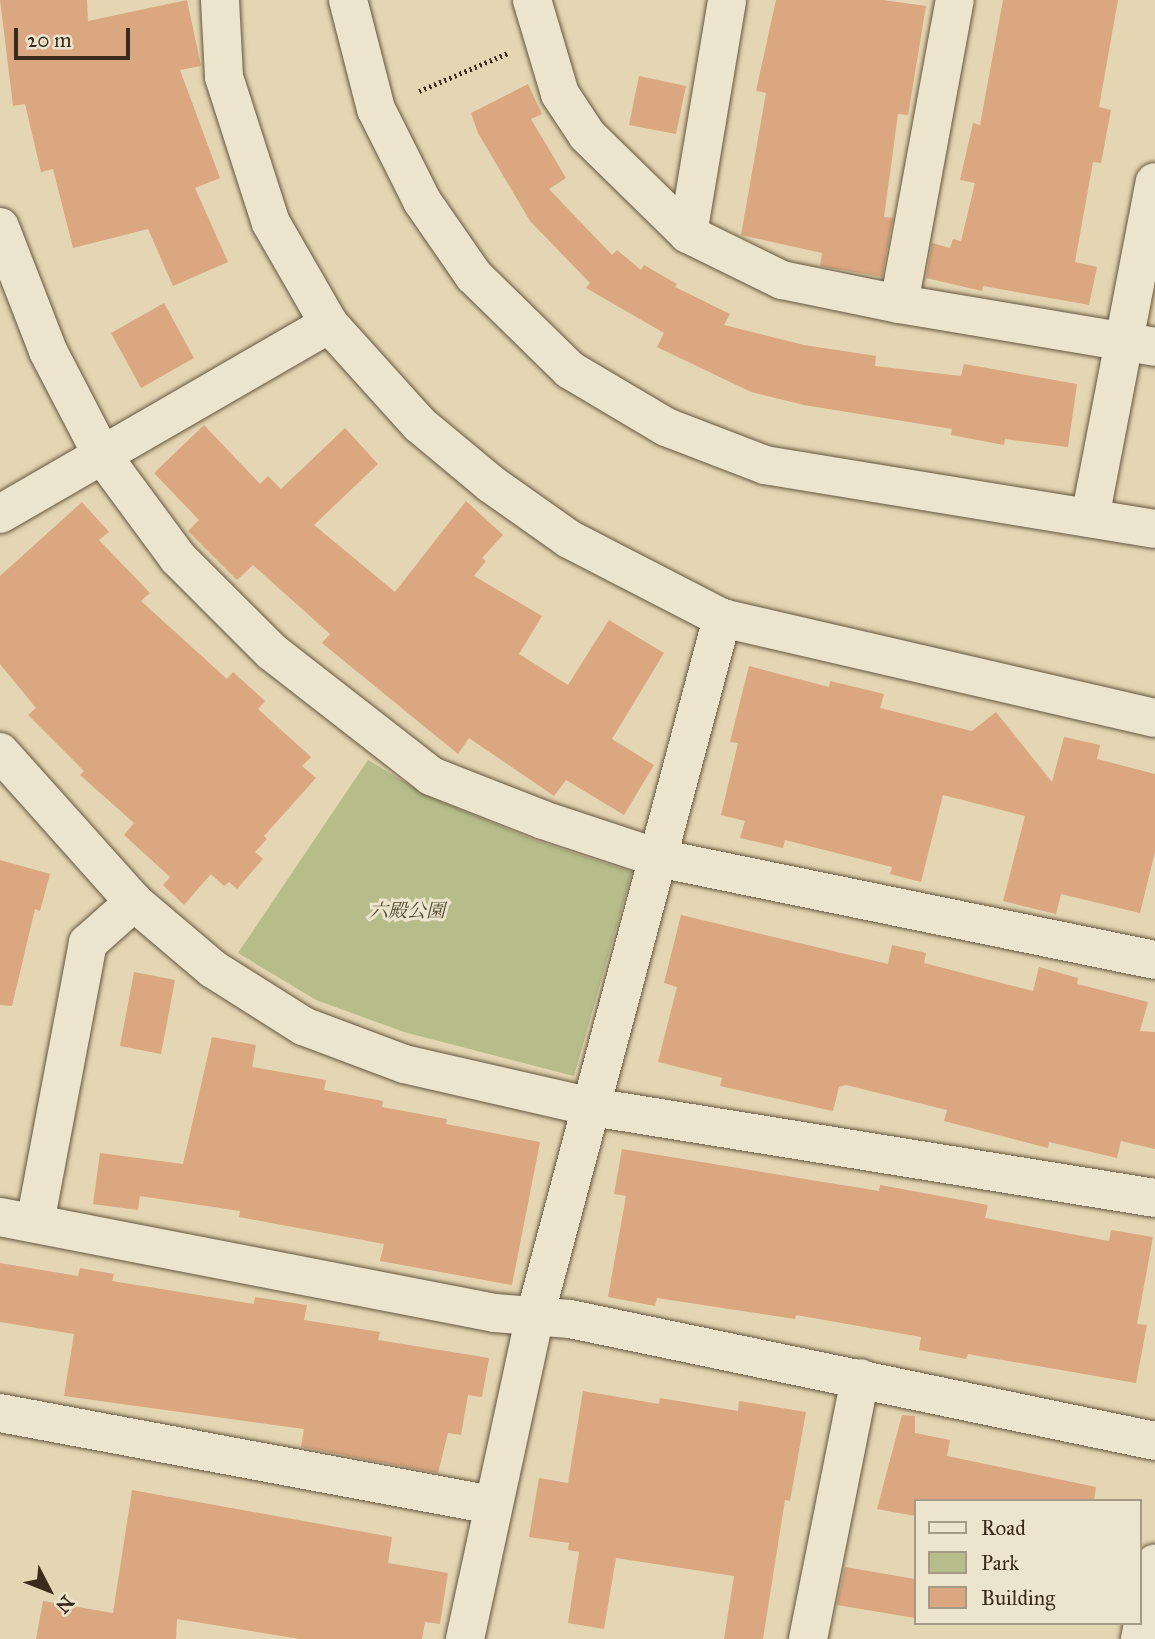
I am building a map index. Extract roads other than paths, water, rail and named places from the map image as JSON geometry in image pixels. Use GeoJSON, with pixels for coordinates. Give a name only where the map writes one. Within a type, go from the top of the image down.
{"type":"FeatureCollection","features":[{"type":"Feature","properties":{"kind":"street"},"geometry":{"type":"LineString","coordinates":[[220,0],[224,77],[271,223],[329,324],[419,424],[491,484],[569,539],[722,618],[1155,718]]}},
{"type":"Feature","properties":{"kind":"street"},"geometry":{"type":"LineString","coordinates":[[348,0],[376,109],[422,201],[474,276],[570,370],[666,427],[765,465],[1155,529]]}},
{"type":"Feature","properties":{"kind":"street"},"geometry":{"type":"LineString","coordinates":[[532,0],[541,38],[560,94],[587,135],[688,234],[782,280],[899,304],[1140,344]]}},
{"type":"Feature","properties":{"kind":"street"},"geometry":{"type":"LineString","coordinates":[[688,234],[727,0]]}},
{"type":"Feature","properties":{"kind":"street"},"geometry":{"type":"LineString","coordinates":[[899,304],[955,0]]}},
{"type":"Feature","properties":{"kind":"street"},"geometry":{"type":"LineString","coordinates":[[1090,518],[1140,344],[1155,181]]}},
{"type":"Feature","properties":{"kind":"street"},"geometry":{"type":"LineString","coordinates":[[0,228],[48,351],[102,454],[178,558],[272,652],[431,776],[543,820],[658,858],[1155,960]]}},
{"type":"Feature","properties":{"kind":"street"},"geometry":{"type":"LineString","coordinates":[[0,514],[329,324]]}},
{"type":"Feature","properties":{"kind":"street"},"geometry":{"type":"LineString","coordinates":[[465,1639],[535,1316],[722,618]]}},
{"type":"Feature","properties":{"kind":"street"},"geometry":{"type":"LineString","coordinates":[[0,752],[134,902],[213,969],[303,1026],[404,1064],[592,1107],[1155,1198]]}},
{"type":"Feature","properties":{"kind":"street"},"geometry":{"type":"LineString","coordinates":[[134,902],[88,943],[17,1220],[495,1313],[535,1316],[860,1378],[1155,1441]]}},
{"type":"Feature","properties":{"kind":"street"},"geometry":{"type":"LineString","coordinates":[[808,1639],[860,1378]]}},
{"type":"Feature","properties":{"kind":"street"},"geometry":{"type":"LineString","coordinates":[[0,1413],[492,1505]]}},
{"type":"Feature","properties":{"kind":"street"},"geometry":{"type":"LineString","coordinates":[[1140,1639],[1155,1563]]}},
{"type":"Feature","properties":{"kind":"park label","name":"六殿公園"},"geometry":{"type":"Point","coordinates":[407,911]}}]}
